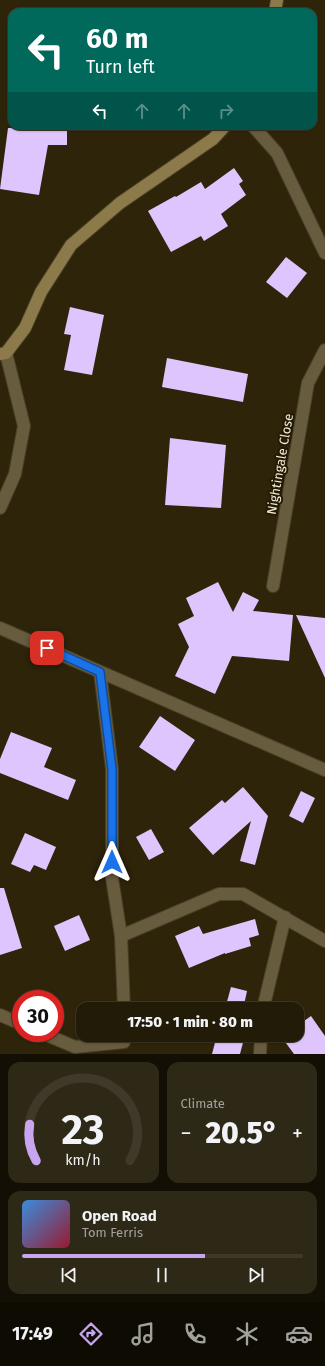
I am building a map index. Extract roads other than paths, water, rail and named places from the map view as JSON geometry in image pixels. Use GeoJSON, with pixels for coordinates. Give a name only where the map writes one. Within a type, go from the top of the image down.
{"type":"FeatureCollection","features":[{"type":"Feature","properties":{"kind":"street"},"geometry":{"type":"LineString","coordinates":[[0,508],[15,474],[24,426],[3,354],[25,328],[41,292],[71,245],[120,203],[213,138],[221,130]]}},
{"type":"Feature","properties":{"kind":"street"},"geometry":{"type":"LineString","coordinates":[[257,130],[277,153],[325,253]]}},
{"type":"Feature","properties":{"kind":"street","name":"Nightingale Close"},"geometry":{"type":"LineString","coordinates":[[273,586],[308,383],[325,350]]}},
{"type":"Feature","properties":{"kind":"street"},"geometry":{"type":"LineString","coordinates":[[0,628],[325,770]]}},
{"type":"Feature","properties":{"kind":"street"},"geometry":{"type":"LineString","coordinates":[[100,672],[112,769],[112,878],[121,936],[124,1002]]}},
{"type":"Feature","properties":{"kind":"street"},"geometry":{"type":"LineString","coordinates":[[121,936],[219,894],[243,894],[325,941]]}},
{"type":"Feature","properties":{"kind":"street"},"geometry":{"type":"LineString","coordinates":[[266,1002],[284,917]]}},
{"type":"Feature","properties":{"kind":"street"},"geometry":{"type":"LineString","coordinates":[[0,1015],[12,1020]]}},
{"type":"Feature","properties":{"kind":"street"},"geometry":{"type":"LineString","coordinates":[[56,1042],[70,1051],[124,1044]]}},
{"type":"Feature","properties":{"kind":"street"},"geometry":{"type":"LineString","coordinates":[[260,1042],[260,1054]]}}]}
